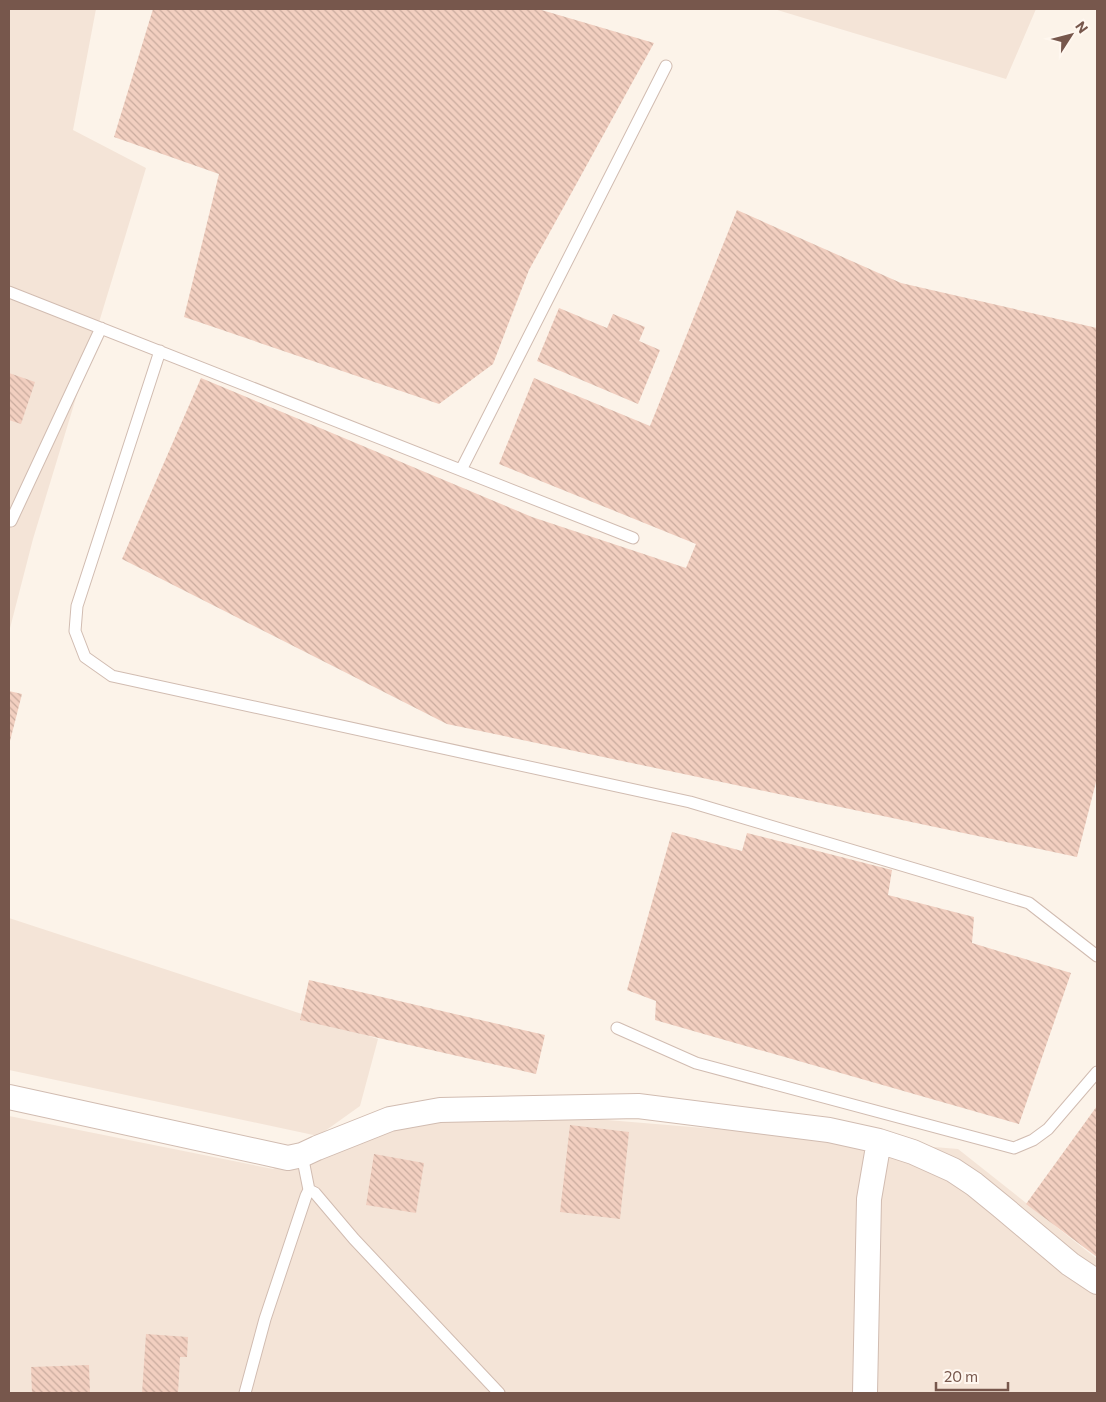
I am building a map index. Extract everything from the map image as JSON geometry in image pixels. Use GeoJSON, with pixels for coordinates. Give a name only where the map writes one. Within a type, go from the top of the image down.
{"type":"FeatureCollection","features":[{"type":"Feature","properties":{"kind":"street"},"geometry":{"type":"LineString","coordinates":[[9,1097],[288,1158],[302,1155],[390,1119],[440,1110],[638,1106],[830,1130],[879,1141],[913,1152],[953,1170],[974,1184],[1070,1264],[1097,1282]]}},
{"type":"Feature","properties":{"kind":"street"},"geometry":{"type":"LineString","coordinates":[[865,1393],[869,1199],[879,1141]]}},
{"type":"Feature","properties":{"kind":"lane"},"geometry":{"type":"LineString","coordinates":[[461,470],[666,66]]}},
{"type":"Feature","properties":{"kind":"lane"},"geometry":{"type":"LineString","coordinates":[[9,292],[633,538]]}},
{"type":"Feature","properties":{"kind":"lane"},"geometry":{"type":"LineString","coordinates":[[11,521],[101,328]]}},
{"type":"Feature","properties":{"kind":"lane"},"geometry":{"type":"LineString","coordinates":[[160,351],[77,606],[75,631],[85,656],[112,676],[690,802],[1029,904],[1097,956]]}},
{"type":"Feature","properties":{"kind":"lane"},"geometry":{"type":"LineString","coordinates":[[617,1028],[696,1063],[1014,1148],[1033,1140],[1048,1129],[1097,1072]]}},
{"type":"Feature","properties":{"kind":"lane"},"geometry":{"type":"LineString","coordinates":[[245,1393],[265,1318],[309,1190],[302,1155]]}},
{"type":"Feature","properties":{"kind":"lane"},"geometry":{"type":"LineString","coordinates":[[309,1190],[315,1194],[354,1239],[499,1393]]}},
{"type":"Feature","properties":{"kind":"shaded area"},"geometry":{"type":"Polygon","coordinates":[[[9,9],[96,9],[73,130],[146,168],[33,539],[9,632],[9,9]]]}},
{"type":"Feature","properties":{"kind":"shaded area"},"geometry":{"type":"Polygon","coordinates":[[[774,9],[1036,9],[1006,79],[774,9]]]}},
{"type":"Feature","properties":{"kind":"shaded area"},"geometry":{"type":"Polygon","coordinates":[[[9,918],[378,1039],[360,1106],[318,1136],[9,1070],[9,918]]]}},
{"type":"Feature","properties":{"kind":"shaded area"},"geometry":{"type":"Polygon","coordinates":[[[415,1104],[958,1149],[1097,1259],[1097,1393],[9,1393],[9,1116],[273,1169],[415,1104]]]}},
{"type":"Feature","properties":{"kind":"building"},"geometry":{"type":"Polygon","coordinates":[[[153,9],[538,9],[654,43],[529,270],[493,364],[439,404],[184,317],[219,174],[114,137],[153,9]]]}},
{"type":"Feature","properties":{"kind":"building"},"geometry":{"type":"Polygon","coordinates":[[[737,210],[901,283],[1097,328],[1097,778],[1077,857],[447,724],[122,559],[201,378],[532,517],[686,568],[696,544],[499,464],[534,378],[650,426],[737,210]]]}},
{"type":"Feature","properties":{"kind":"building"},"geometry":{"type":"Polygon","coordinates":[[[559,308],[607,328],[613,314],[645,327],[639,341],[660,350],[638,404],[537,361],[559,308]]]}},
{"type":"Feature","properties":{"kind":"building"},"geometry":{"type":"Polygon","coordinates":[[[9,373],[35,382],[21,424],[9,420],[9,373]]]}},
{"type":"Feature","properties":{"kind":"building"},"geometry":{"type":"Polygon","coordinates":[[[9,691],[22,694],[9,745],[9,691]]]}},
{"type":"Feature","properties":{"kind":"building"},"geometry":{"type":"Polygon","coordinates":[[[672,832],[742,851],[747,833],[892,870],[888,895],[974,917],[972,943],[1071,973],[1019,1124],[655,1020],[656,1001],[627,990],[672,832]]]}},
{"type":"Feature","properties":{"kind":"building"},"geometry":{"type":"Polygon","coordinates":[[[309,980],[545,1035],[536,1074],[300,1020],[309,980]]]}},
{"type":"Feature","properties":{"kind":"building"},"geometry":{"type":"Polygon","coordinates":[[[1097,1106],[1097,1257],[1026,1204],[1097,1106]]]}},
{"type":"Feature","properties":{"kind":"building"},"geometry":{"type":"Polygon","coordinates":[[[570,1125],[629,1132],[620,1219],[560,1212],[570,1125]]]}},
{"type":"Feature","properties":{"kind":"building"},"geometry":{"type":"Polygon","coordinates":[[[374,1154],[424,1163],[416,1213],[366,1205],[374,1154]]]}},
{"type":"Feature","properties":{"kind":"building"},"geometry":{"type":"Polygon","coordinates":[[[146,1334],[188,1337],[187,1357],[180,1357],[178,1393],[142,1393],[146,1334]]]}},
{"type":"Feature","properties":{"kind":"building"},"geometry":{"type":"Polygon","coordinates":[[[89,1365],[90,1393],[32,1393],[31,1367],[89,1365]]]}}]}
